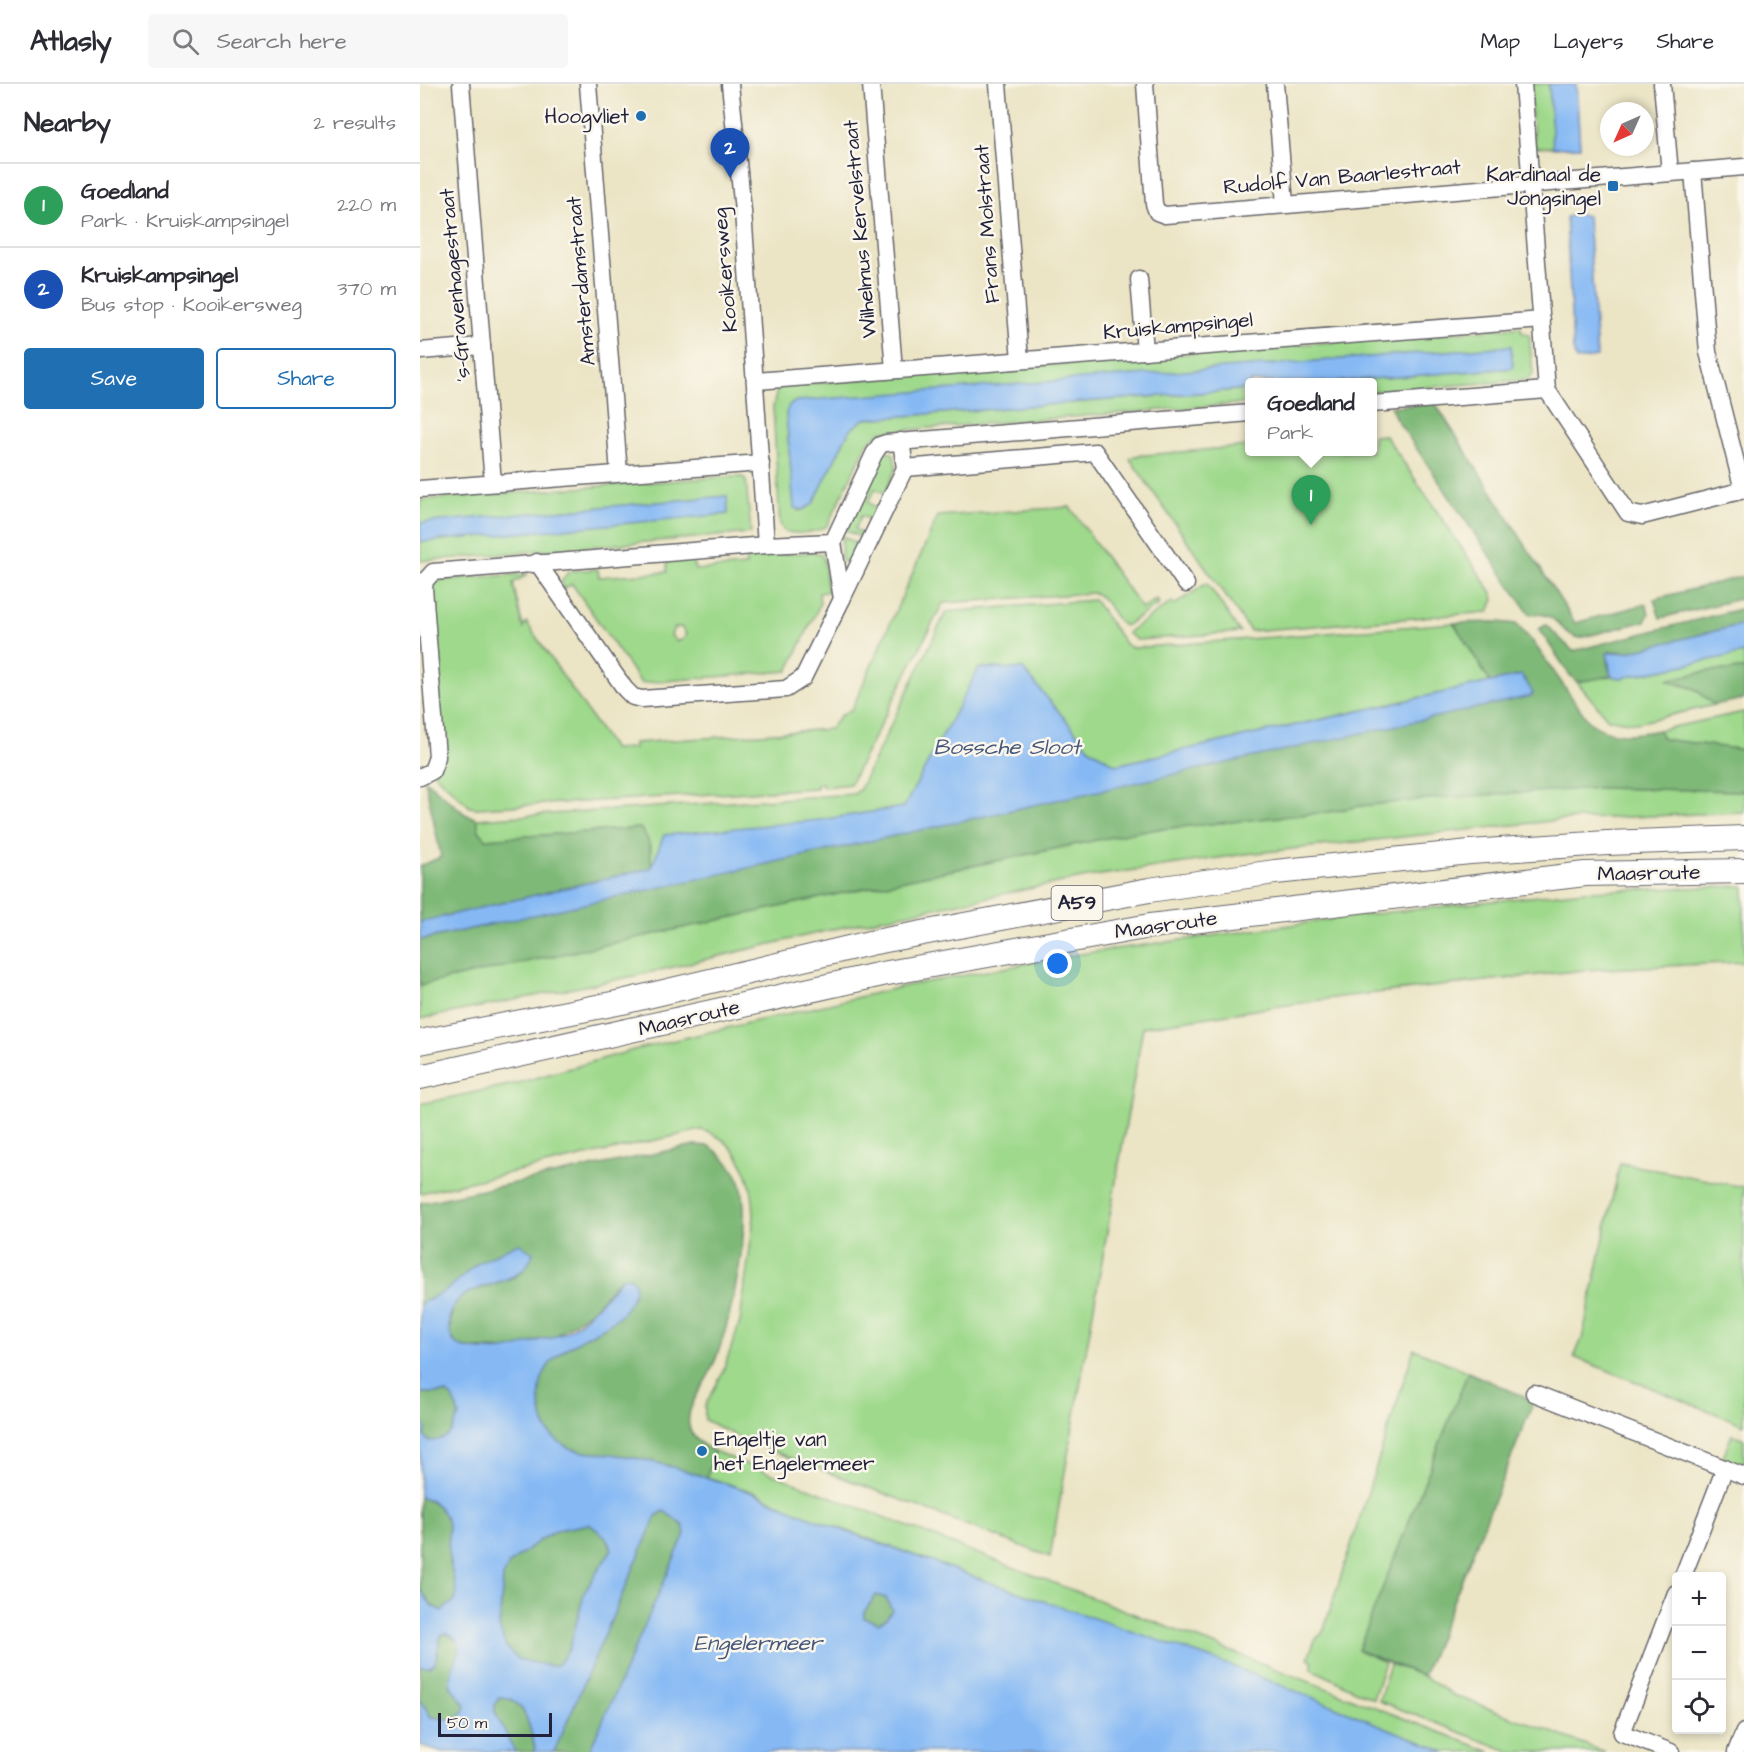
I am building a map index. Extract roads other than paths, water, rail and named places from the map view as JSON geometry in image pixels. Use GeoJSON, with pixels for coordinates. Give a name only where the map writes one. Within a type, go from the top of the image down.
{"type":"FeatureCollection","features":[{"type":"Feature","properties":{"kind":"highway","name":"Maasroute"},"geometry":{"type":"LineString","coordinates":[[420,1042],[622,1002],[870,943],[1149,890],[1275,872],[1470,852],[1607,843],[1744,838]]}},
{"type":"Feature","properties":{"kind":"highway","name":"Maasroute"},"geometry":{"type":"LineString","coordinates":[[420,1077],[882,974],[1150,926],[1585,874],[1744,871]]}},
{"type":"Feature","properties":{"kind":"street","name":"'s-Gravenhagestraat"},"geometry":{"type":"LineString","coordinates":[[461,84],[494,483]]}},
{"type":"Feature","properties":{"kind":"street","name":"Amsterdamstraat"},"geometry":{"type":"LineString","coordinates":[[588,84],[619,473]]}},
{"type":"Feature","properties":{"kind":"street","name":"Kooikersweg"},"geometry":{"type":"LineString","coordinates":[[730,84],[756,381]]}},
{"type":"Feature","properties":{"kind":"street","name":"Wilhelmus Kervelstraat"},"geometry":{"type":"LineString","coordinates":[[871,84],[894,370]]}},
{"type":"Feature","properties":{"kind":"street","name":"Frans Molstraat"},"geometry":{"type":"LineString","coordinates":[[998,84],[1020,360]]}},
{"type":"Feature","properties":{"kind":"street","name":"Rudolf Van Baarlestraat"},"geometry":{"type":"LineString","coordinates":[[1145,84],[1154,204],[1157,212],[1165,215],[1744,167]]}},
{"type":"Feature","properties":{"kind":"street"},"geometry":{"type":"LineString","coordinates":[[1275,84],[1285,204]]}},
{"type":"Feature","properties":{"kind":"street"},"geometry":{"type":"LineString","coordinates":[[1523,84],[1547,390],[1628,513],[1642,516],[1744,490],[1708,352],[1694,171]]}},
{"type":"Feature","properties":{"kind":"street"},"geometry":{"type":"LineString","coordinates":[[1662,84],[1670,173]]}},
{"type":"Feature","properties":{"kind":"street"},"geometry":{"type":"LineString","coordinates":[[1139,279],[1144,351]]}},
{"type":"Feature","properties":{"kind":"street","name":"Kruiskampsingel"},"geometry":{"type":"LineString","coordinates":[[756,381],[1542,320]]}},
{"type":"Feature","properties":{"kind":"street"},"geometry":{"type":"LineString","coordinates":[[420,351],[482,346]]}},
{"type":"Feature","properties":{"kind":"street"},"geometry":{"type":"LineString","coordinates":[[756,381],[766,545]]}},
{"type":"Feature","properties":{"kind":"street"},"geometry":{"type":"LineString","coordinates":[[1377,404],[1547,390]]}},
{"type":"Feature","properties":{"kind":"street"},"geometry":{"type":"LineString","coordinates":[[842,599],[833,542],[879,445],[901,441],[1245,413]]}},
{"type":"Feature","properties":{"kind":"street"},"geometry":{"type":"LineString","coordinates":[[537,562],[625,689],[633,697],[642,699],[786,689],[803,678],[904,468],[901,441]]}},
{"type":"Feature","properties":{"kind":"street"},"geometry":{"type":"LineString","coordinates":[[904,468],[1095,453],[1186,584]]}},
{"type":"Feature","properties":{"kind":"street"},"geometry":{"type":"LineString","coordinates":[[420,489],[761,463]]}},
{"type":"Feature","properties":{"kind":"street"},"geometry":{"type":"LineString","coordinates":[[420,777],[432,771],[436,758],[424,588],[429,576],[440,570],[833,542]]}},
{"type":"Feature","properties":{"kind":"street"},"geometry":{"type":"LineString","coordinates":[[1534,1393],[1744,1476]]}},
{"type":"Feature","properties":{"kind":"street"},"geometry":{"type":"LineString","coordinates":[[1685,1572],[1725,1468]]}},
{"type":"Feature","properties":{"kind":"street"},"geometry":{"type":"LineString","coordinates":[[1671,1752],[1622,1733],[1672,1606]]}},
{"type":"Feature","properties":{"kind":"street"},"geometry":{"type":"LineString","coordinates":[[1736,1752],[1744,1732]]}},
{"type":"Feature","properties":{"kind":"water"},"geometry":{"type":"Polygon","coordinates":[[[1549,84],[1576,84],[1580,147],[1553,148],[1549,84]]]}},
{"type":"Feature","properties":{"kind":"water"},"geometry":{"type":"Polygon","coordinates":[[[1578,214],[1588,216],[1597,357],[1576,360],[1573,349],[1566,217],[1578,214]]]}},
{"type":"Feature","properties":{"kind":"water"},"geometry":{"type":"Polygon","coordinates":[[[1511,346],[1513,368],[1377,378],[1245,378],[1245,389],[864,419],[849,431],[813,504],[803,510],[794,508],[786,413],[789,405],[797,401],[1511,346]]]}},
{"type":"Feature","properties":{"kind":"water"},"geometry":{"type":"Polygon","coordinates":[[[727,496],[728,514],[420,542],[420,523],[727,496]]]}},
{"type":"Feature","properties":{"kind":"water"},"geometry":{"type":"Polygon","coordinates":[[[1744,624],[1744,653],[1621,678],[1611,676],[1607,653],[1628,652],[1744,624]]]}},
{"type":"Feature","properties":{"kind":"water","name":"Bossche Sloot"},"geometry":{"type":"Polygon","coordinates":[[[979,668],[1023,669],[1090,749],[1116,765],[1522,675],[1533,693],[1531,696],[420,940],[420,922],[651,868],[664,835],[820,820],[904,807],[979,668]]]}},
{"type":"Feature","properties":{"kind":"water","name":"Engelermeer"},"geometry":{"type":"Polygon","coordinates":[[[518,1243],[533,1253],[526,1266],[515,1275],[461,1297],[452,1308],[449,1323],[454,1342],[469,1349],[506,1350],[551,1338],[582,1320],[622,1278],[629,1277],[635,1282],[630,1303],[616,1318],[560,1354],[546,1370],[540,1392],[545,1427],[550,1434],[567,1447],[647,1461],[757,1494],[856,1535],[1234,1667],[1446,1752],[589,1752],[685,1534],[683,1525],[664,1511],[656,1516],[554,1752],[533,1752],[535,1748],[531,1732],[521,1708],[508,1698],[499,1697],[495,1703],[495,1712],[515,1752],[443,1752],[420,1745],[420,1699],[431,1717],[458,1720],[466,1707],[450,1683],[459,1649],[454,1638],[446,1633],[441,1635],[435,1663],[429,1667],[420,1667],[420,1589],[432,1606],[442,1611],[455,1600],[457,1593],[449,1558],[446,1517],[431,1500],[420,1497],[420,1420],[426,1429],[424,1435],[429,1441],[436,1441],[449,1434],[459,1415],[454,1399],[447,1393],[420,1393],[420,1304],[447,1290],[478,1263],[518,1243]],[[589,1524],[557,1530],[509,1564],[503,1577],[499,1627],[506,1647],[519,1660],[550,1666],[558,1665],[569,1650],[585,1591],[612,1549],[605,1536],[589,1524]],[[876,1595],[864,1612],[864,1618],[878,1623],[886,1619],[892,1610],[886,1598],[876,1595]]]}},
{"type":"Feature","properties":{"kind":"place","name":"Hoogvliet"},"geometry":{"type":"Point","coordinates":[641,116]}},
{"type":"Feature","properties":{"kind":"place","name":"Kruiskampsingel"},"geometry":{"type":"Point","coordinates":[730,178]}},
{"type":"Feature","properties":{"kind":"place","name":"Kardinaal de Jongsingel"},"geometry":{"type":"Point","coordinates":[1613,186]}},
{"type":"Feature","properties":{"kind":"place","name":"Goedland"},"geometry":{"type":"Point","coordinates":[1311,525]}},
{"type":"Feature","properties":{"kind":"place","name":"Engeltje van het Engelermeer"},"geometry":{"type":"Point","coordinates":[702,1451]}}]}
